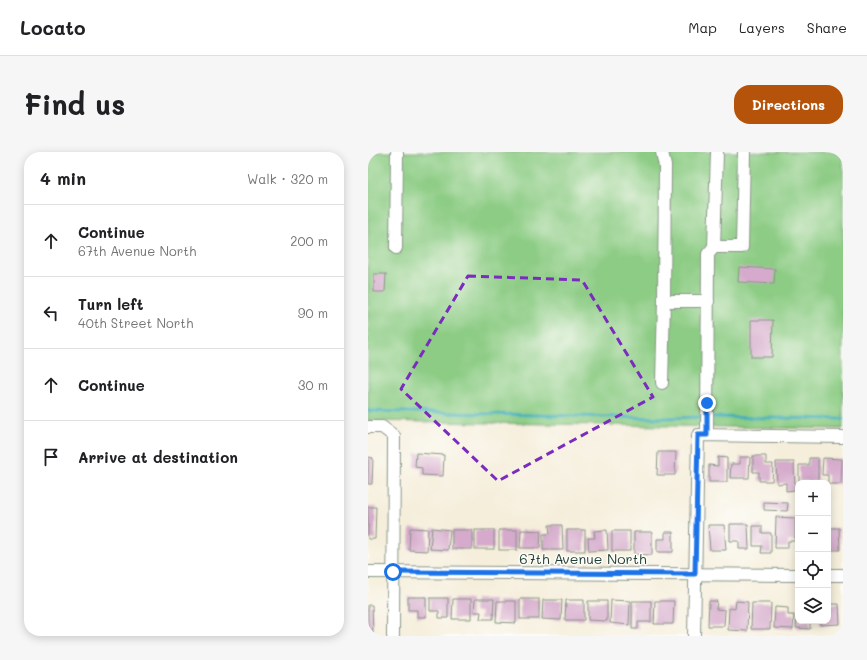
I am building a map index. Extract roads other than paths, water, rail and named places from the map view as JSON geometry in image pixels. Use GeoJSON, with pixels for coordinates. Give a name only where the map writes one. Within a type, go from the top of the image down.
{"type":"FeatureCollection","features":[{"type":"Feature","properties":{"kind":"street"},"geometry":{"type":"LineString","coordinates":[[396,248],[397,152]]}},
{"type":"Feature","properties":{"kind":"street"},"geometry":{"type":"LineString","coordinates":[[662,152],[665,166],[662,383]]}},
{"type":"Feature","properties":{"kind":"street"},"geometry":{"type":"LineString","coordinates":[[694,636],[695,574],[703,435],[707,403],[708,254],[714,247],[716,152]]}},
{"type":"Feature","properties":{"kind":"street"},"geometry":{"type":"LineString","coordinates":[[714,247],[742,247],[744,152]]}},
{"type":"Feature","properties":{"kind":"street"},"geometry":{"type":"LineString","coordinates":[[664,301],[708,301]]}},
{"type":"Feature","properties":{"kind":"street"},"geometry":{"type":"LineString","coordinates":[[368,427],[382,428],[394,436],[393,636]]}},
{"type":"Feature","properties":{"kind":"street"},"geometry":{"type":"LineString","coordinates":[[703,435],[843,437]]}},
{"type":"Feature","properties":{"kind":"street","name":"67th Avenue North"},"geometry":{"type":"LineString","coordinates":[[368,572],[795,575]]}},
{"type":"Feature","properties":{"kind":"street"},"geometry":{"type":"LineString","coordinates":[[831,575],[843,575]]}},
{"type":"Feature","properties":{"kind":"waterway"},"geometry":{"type":"LineString","coordinates":[[368,411],[658,418],[704,417]]}},
{"type":"Feature","properties":{"kind":"waterway"},"geometry":{"type":"LineString","coordinates":[[710,417],[843,419]]}}]}
